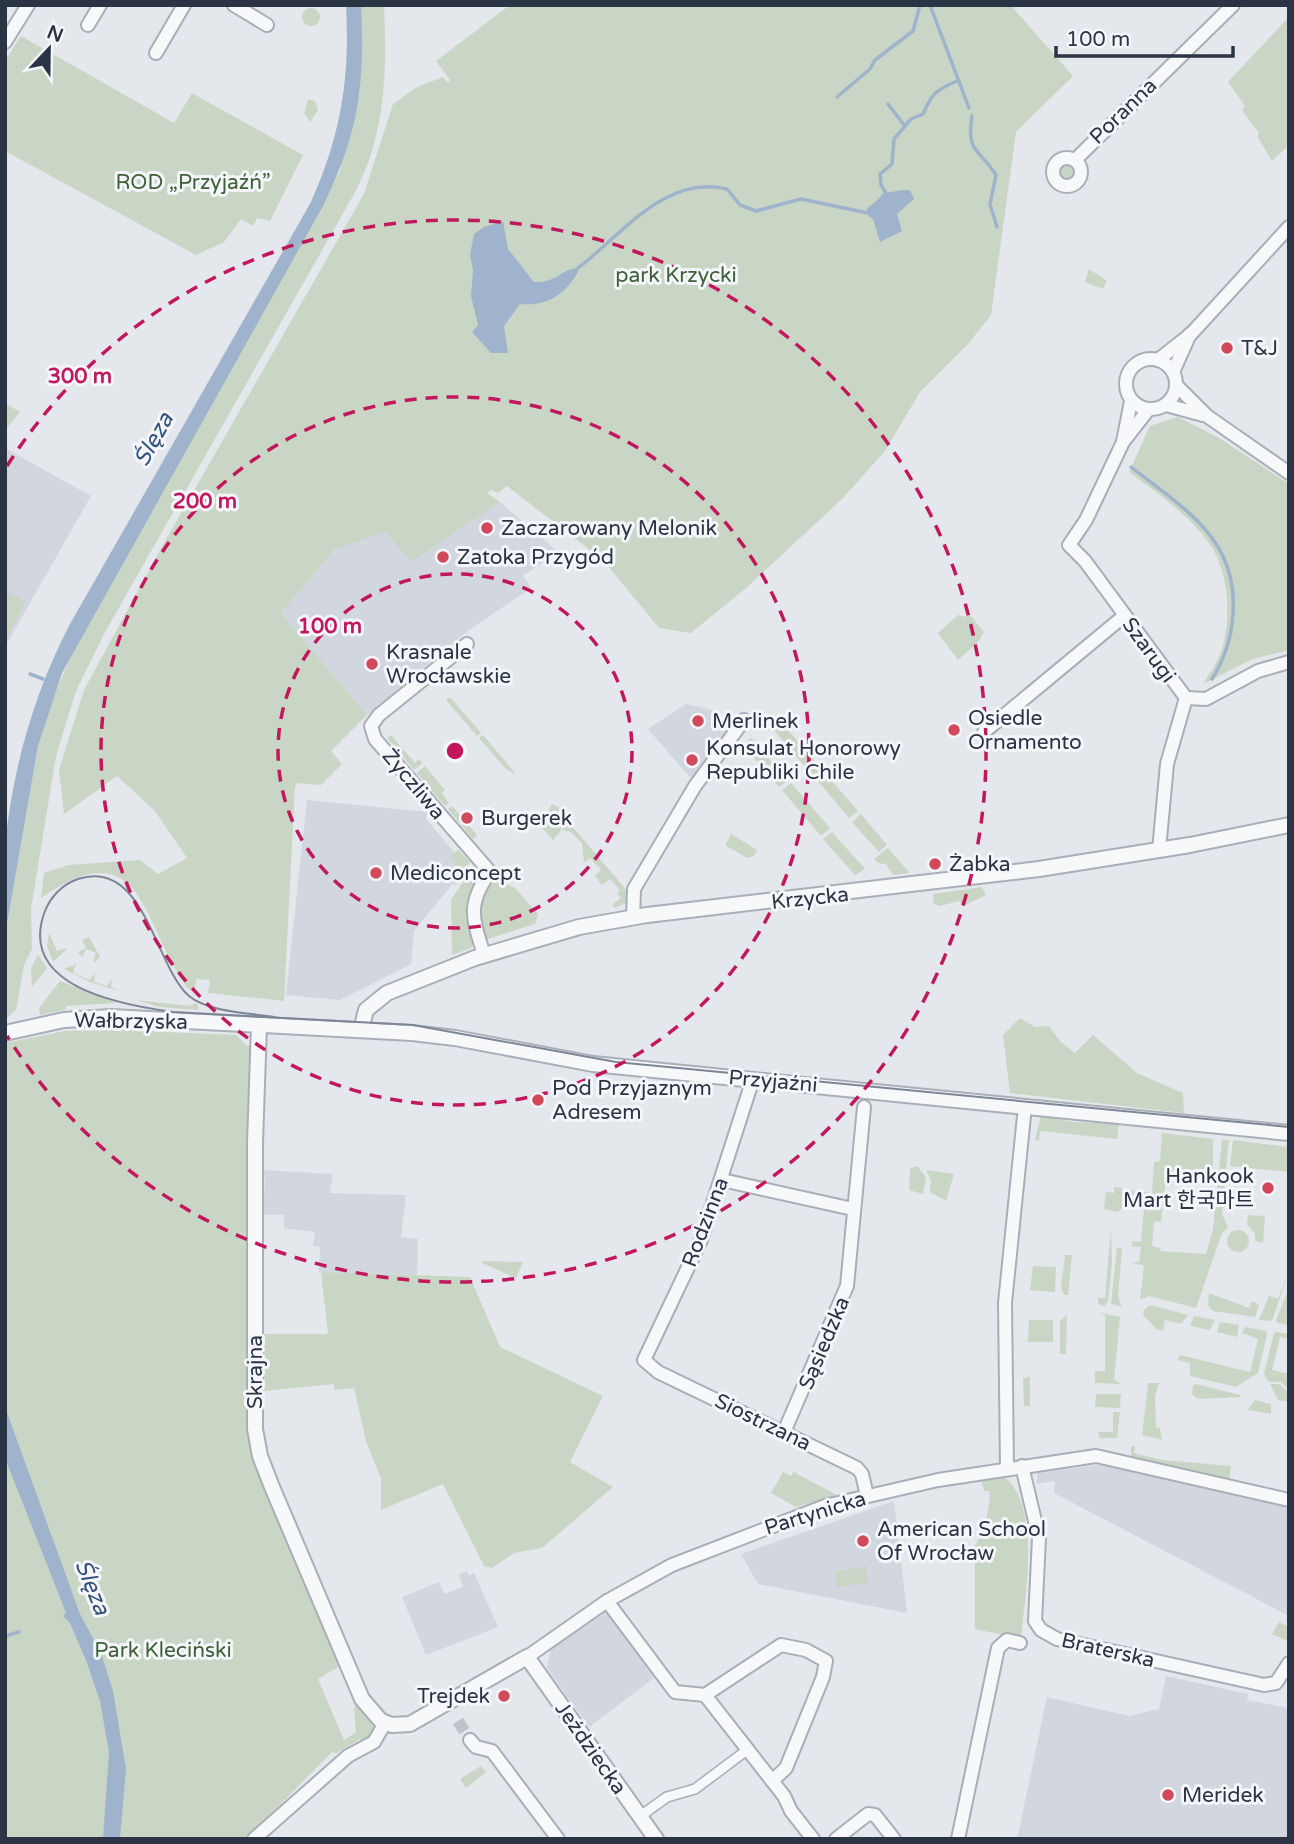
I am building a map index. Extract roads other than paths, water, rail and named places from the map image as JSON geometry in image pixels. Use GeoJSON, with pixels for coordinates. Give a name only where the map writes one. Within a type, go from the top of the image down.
{"type":"FeatureCollection","features":[{"type":"Feature","properties":{"kind":"street"},"geometry":{"type":"LineString","coordinates":[[5,42],[28,5]]}},
{"type":"Feature","properties":{"kind":"street"},"geometry":{"type":"LineString","coordinates":[[88,25],[100,5]]}},
{"type":"Feature","properties":{"kind":"street"},"geometry":{"type":"LineString","coordinates":[[156,53],[184,5]]}},
{"type":"Feature","properties":{"kind":"street"},"geometry":{"type":"LineString","coordinates":[[234,5],[267,25]]}},
{"type":"Feature","properties":{"kind":"street","name":"Poranna"},"geometry":{"type":"LineString","coordinates":[[1075,160],[1233,5]]}},
{"type":"Feature","properties":{"kind":"street"},"geometry":{"type":"LineString","coordinates":[[1123,442],[1131,401],[1125,385],[1131,368],[1140,361],[1158,360],[1191,334],[1289,227]]}},
{"type":"Feature","properties":{"kind":"street"},"geometry":{"type":"LineString","coordinates":[[1166,405],[1191,334]]}},
{"type":"Feature","properties":{"kind":"street"},"geometry":{"type":"LineString","coordinates":[[1158,360],[1207,416],[1289,473]]}},
{"type":"Feature","properties":{"kind":"street"},"geometry":{"type":"LineString","coordinates":[[1131,401],[1148,410]]}},
{"type":"Feature","properties":{"kind":"street"},"geometry":{"type":"LineString","coordinates":[[1123,442],[1148,410],[1166,405],[1207,416]]}},
{"type":"Feature","properties":{"kind":"street","name":"Szarugi"},"geometry":{"type":"LineString","coordinates":[[1123,442],[1086,520],[1069,545],[1084,561],[1186,698],[1167,764],[1159,850]]}},
{"type":"Feature","properties":{"kind":"street"},"geometry":{"type":"LineString","coordinates":[[984,732],[1124,616]]}},
{"type":"Feature","properties":{"kind":"street","name":"Życzliwa"},"geometry":{"type":"LineString","coordinates":[[467,644],[379,715],[371,730],[375,739],[490,872],[475,897],[472,913],[484,955]]}},
{"type":"Feature","properties":{"kind":"street"},"geometry":{"type":"LineString","coordinates":[[1186,698],[1206,699],[1258,671],[1289,662]]}},
{"type":"Feature","properties":{"kind":"street"},"geometry":{"type":"LineString","coordinates":[[633,918],[634,889],[695,786],[744,720]]}},
{"type":"Feature","properties":{"kind":"street","name":"Krzycka"},"geometry":{"type":"LineString","coordinates":[[360,1030],[366,1010],[384,995],[484,955],[579,927],[633,918],[982,877],[1159,850],[1289,825]]}},
{"type":"Feature","properties":{"kind":"street","name":"Wałbrzyska"},"geometry":{"type":"LineString","coordinates":[[5,1033],[64,1020],[98,1018],[259,1025]]}},
{"type":"Feature","properties":{"kind":"street","name":"Przyjaźni"},"geometry":{"type":"LineString","coordinates":[[259,1025],[454,1038],[593,1064],[1289,1133]]}},
{"type":"Feature","properties":{"kind":"street","name":"Skrajna"},"geometry":{"type":"LineString","coordinates":[[259,1025],[255,1153],[256,1429],[260,1456],[362,1699],[372,1714],[385,1723]]}},
{"type":"Feature","properties":{"kind":"street","name":"Rodzinna"},"geometry":{"type":"LineString","coordinates":[[644,1360],[701,1240],[753,1079]]}},
{"type":"Feature","properties":{"kind":"street"},"geometry":{"type":"LineString","coordinates":[[1007,1469],[1005,1303],[1025,1106]]}},
{"type":"Feature","properties":{"kind":"street","name":"Sąsiedzka"},"geometry":{"type":"LineString","coordinates":[[784,1432],[845,1296],[863,1107]]}},
{"type":"Feature","properties":{"kind":"street"},"geometry":{"type":"LineString","coordinates":[[722,1180],[853,1209]]}},
{"type":"Feature","properties":{"kind":"street","name":"Siostrzana"},"geometry":{"type":"LineString","coordinates":[[644,1360],[658,1372],[856,1468],[862,1474],[867,1496]]}},
{"type":"Feature","properties":{"kind":"street","name":"Partynicka"},"geometry":{"type":"LineString","coordinates":[[385,1723],[410,1724],[527,1657],[607,1601],[672,1565],[825,1506],[1022,1466],[1097,1456],[1289,1500]]}},
{"type":"Feature","properties":{"kind":"street","name":"Braterska"},"geometry":{"type":"LineString","coordinates":[[1022,1466],[1039,1538],[1034,1606],[1035,1621],[1041,1630],[1057,1639],[1264,1685],[1276,1683],[1289,1663]]}},
{"type":"Feature","properties":{"kind":"street"},"geometry":{"type":"LineString","coordinates":[[607,1601],[675,1692],[705,1695],[781,1645],[806,1650],[826,1661],[823,1677],[786,1768],[772,1781]]}},
{"type":"Feature","properties":{"kind":"street"},"geometry":{"type":"LineString","coordinates":[[958,1839],[998,1648],[1007,1640],[1020,1643]]}},
{"type":"Feature","properties":{"kind":"street","name":"Jeździecka"},"geometry":{"type":"LineString","coordinates":[[527,1657],[656,1839]]}},
{"type":"Feature","properties":{"kind":"street"},"geometry":{"type":"LineString","coordinates":[[705,1695],[813,1839]]}},
{"type":"Feature","properties":{"kind":"street"},"geometry":{"type":"LineString","coordinates":[[254,1839],[348,1756],[374,1742],[385,1723]]}},
{"type":"Feature","properties":{"kind":"street"},"geometry":{"type":"LineString","coordinates":[[470,1740],[476,1747],[492,1751],[558,1839]]}},
{"type":"Feature","properties":{"kind":"street"},"geometry":{"type":"LineString","coordinates":[[639,1817],[667,1797],[695,1789],[747,1750]]}},
{"type":"Feature","properties":{"kind":"street"},"geometry":{"type":"LineString","coordinates":[[836,1839],[868,1814],[875,1815],[894,1839]]}},
{"type":"Feature","properties":{"kind":"water"},"geometry":{"type":"Polygon","coordinates":[[[346,5],[361,5],[362,60],[357,109],[345,155],[323,206],[62,673],[38,746],[5,936],[5,845],[13,787],[36,704],[70,624],[311,202],[330,153],[341,106],[345,82],[346,5]]]}},
{"type":"Feature","properties":{"kind":"water"},"geometry":{"type":"Polygon","coordinates":[[[910,190],[914,199],[897,214],[902,231],[880,242],[873,219],[868,216],[869,207],[886,193],[910,190]]]}},
{"type":"Feature","properties":{"kind":"water"},"geometry":{"type":"Polygon","coordinates":[[[503,221],[508,249],[534,282],[548,280],[572,269],[578,268],[578,272],[568,286],[555,297],[539,303],[520,304],[504,326],[508,353],[491,353],[472,332],[478,325],[471,296],[473,270],[470,255],[474,234],[484,227],[503,221]]]}},
{"type":"Feature","properties":{"kind":"water"},"geometry":{"type":"Polygon","coordinates":[[[5,1407],[80,1614],[101,1653],[113,1691],[126,1769],[120,1839],[103,1839],[109,1752],[100,1701],[70,1623],[63,1616],[66,1613],[5,1458],[5,1407]]]}},
{"type":"Feature","properties":{"kind":"waterway"},"geometry":{"type":"LineString","coordinates":[[837,97],[870,69],[875,60],[913,31],[920,5]]}},
{"type":"Feature","properties":{"kind":"waterway"},"geometry":{"type":"LineString","coordinates":[[930,5],[969,108]]}},
{"type":"Feature","properties":{"kind":"waterway"},"geometry":{"type":"LineString","coordinates":[[877,203],[886,193],[881,185],[880,174],[892,164],[894,139],[911,119],[923,114],[935,94],[957,81]]}},
{"type":"Feature","properties":{"kind":"waterway"},"geometry":{"type":"LineString","coordinates":[[888,104],[904,125]]}},
{"type":"Feature","properties":{"kind":"waterway"},"geometry":{"type":"LineString","coordinates":[[972,116],[972,144],[996,175],[990,204],[997,227]]}},
{"type":"Feature","properties":{"kind":"waterway"},"geometry":{"type":"LineString","coordinates":[[578,268],[646,210],[684,190],[705,187],[727,189],[740,205],[756,211],[801,199],[868,213],[869,209]]}},
{"type":"Feature","properties":{"kind":"waterway"},"geometry":{"type":"LineString","coordinates":[[1131,467],[1200,524],[1210,535],[1226,563],[1233,596],[1231,631],[1212,679]]}},
{"type":"Feature","properties":{"kind":"waterway"},"geometry":{"type":"LineString","coordinates":[[30,674],[43,679]]}},
{"type":"Feature","properties":{"kind":"waterway"},"geometry":{"type":"LineString","coordinates":[[5,1636],[19,1632]]}},
{"type":"Feature","properties":{"kind":"tunnel"},"geometry":{"type":"LineString","coordinates":[[458,1721],[470,1740]]}},
{"type":"Feature","properties":{"kind":"tram line"},"geometry":{"type":"LineString","coordinates":[[281,1018],[270,1016],[233,1012],[220,1009],[189,996],[166,962],[146,918],[119,884],[101,877],[78,879],[63,887],[45,911],[40,937],[46,958],[59,975],[102,997],[152,1009],[173,1012],[413,1025],[616,1062],[1289,1127]]}},
{"type":"Feature","properties":{"kind":"place","name":"T&J"},"geometry":{"type":"Point","coordinates":[1227,348]}},
{"type":"Feature","properties":{"kind":"place","name":"Zaczarowany Melonik"},"geometry":{"type":"Point","coordinates":[487,528]}},
{"type":"Feature","properties":{"kind":"place","name":"Zatoka Przygód"},"geometry":{"type":"Point","coordinates":[443,557]}},
{"type":"Feature","properties":{"kind":"place","name":"Krasnale Wrocławskie"},"geometry":{"type":"Point","coordinates":[372,664]}},
{"type":"Feature","properties":{"kind":"place","name":"Merlinek"},"geometry":{"type":"Point","coordinates":[698,721]}},
{"type":"Feature","properties":{"kind":"place","name":"Osiedle Ornamento"},"geometry":{"type":"Point","coordinates":[954,730]}},
{"type":"Feature","properties":{"kind":"place","name":"Konsulat Honorowy Republiki Chile"},"geometry":{"type":"Point","coordinates":[692,760]}},
{"type":"Feature","properties":{"kind":"place","name":"Burgerek"},"geometry":{"type":"Point","coordinates":[467,818]}},
{"type":"Feature","properties":{"kind":"place","name":"Żabka"},"geometry":{"type":"Point","coordinates":[935,864]}},
{"type":"Feature","properties":{"kind":"place","name":"Mediconcept"},"geometry":{"type":"Point","coordinates":[376,873]}},
{"type":"Feature","properties":{"kind":"place","name":"Pod Przyjaznym Adresem"},"geometry":{"type":"Point","coordinates":[538,1100]}},
{"type":"Feature","properties":{"kind":"place","name":"Hankook Mart 한국마트"},"geometry":{"type":"Point","coordinates":[1268,1188]}},
{"type":"Feature","properties":{"kind":"place","name":"American School Of Wrocław"},"geometry":{"type":"Point","coordinates":[863,1541]}},
{"type":"Feature","properties":{"kind":"place","name":"Trejdek"},"geometry":{"type":"Point","coordinates":[504,1696]}},
{"type":"Feature","properties":{"kind":"place","name":"Meridek"},"geometry":{"type":"Point","coordinates":[1168,1795]}},
{"type":"Feature","properties":{"kind":"park label","name":"ROD „Przyjaźń”"},"geometry":{"type":"Point","coordinates":[193,182]}},
{"type":"Feature","properties":{"kind":"park label","name":"park Krzycki"},"geometry":{"type":"Point","coordinates":[676,275]}},
{"type":"Feature","properties":{"kind":"park label","name":"Park Kleciński"},"geometry":{"type":"Point","coordinates":[163,1650]}},
{"type":"Feature","properties":{"kind":"water label","name":"Ślęza"},"geometry":{"type":"Point","coordinates":[153,439]}},
{"type":"Feature","properties":{"kind":"water label","name":"Ślęza"},"geometry":{"type":"Point","coordinates":[93,1587]}}]}
